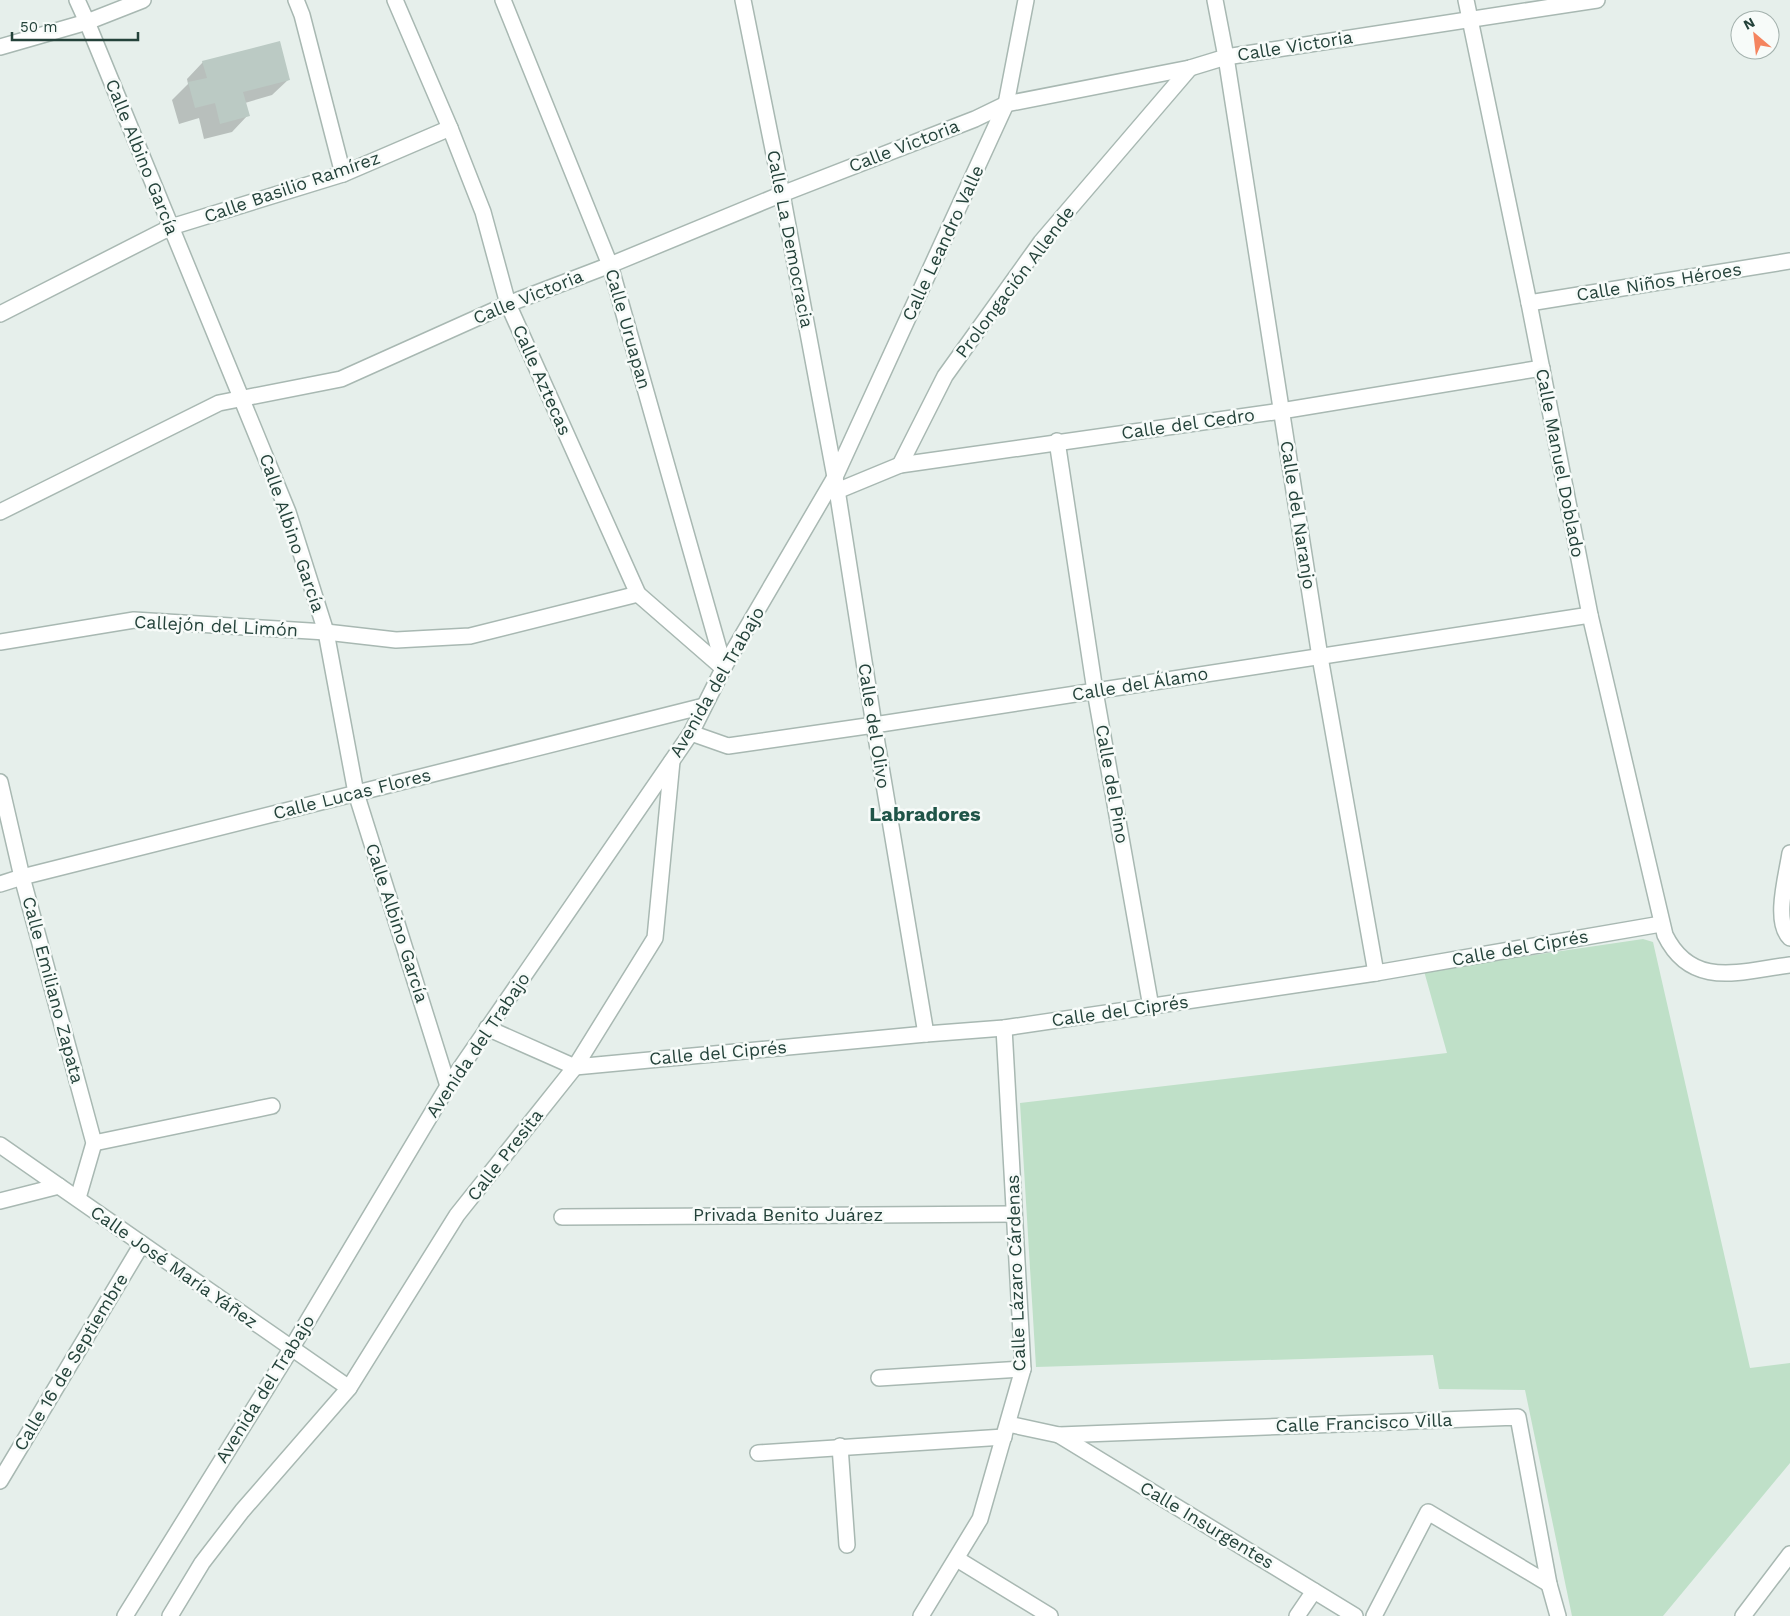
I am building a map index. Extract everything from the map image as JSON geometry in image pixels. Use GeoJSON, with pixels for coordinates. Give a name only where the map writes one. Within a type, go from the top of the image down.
{"type":"FeatureCollection","features":[{"type":"Feature","properties":{"kind":"street","name":"Calle Albino García"},"geometry":{"type":"LineString","coordinates":[[77,0],[288,512],[326,632],[356,793],[448,1086]]}},
{"type":"Feature","properties":{"kind":"street"},"geometry":{"type":"LineString","coordinates":[[0,47],[87,22],[143,0]]}},
{"type":"Feature","properties":{"kind":"street"},"geometry":{"type":"LineString","coordinates":[[296,0],[302,15],[342,174]]}},
{"type":"Feature","properties":{"kind":"street","name":"Calle Aztecas"},"geometry":{"type":"LineString","coordinates":[[395,0],[450,128],[483,212],[508,304],[638,594],[724,668]]}},
{"type":"Feature","properties":{"kind":"street","name":"Calle Uruapan"},"geometry":{"type":"LineString","coordinates":[[503,0],[610,265],[724,668]]}},
{"type":"Feature","properties":{"kind":"street","name":"Calle La Democracia"},"geometry":{"type":"LineString","coordinates":[[743,0],[782,194],[836,484]]}},
{"type":"Feature","properties":{"kind":"street","name":"Calle Leandro Valle"},"geometry":{"type":"LineString","coordinates":[[836,484],[1006,104],[1026,0]]}},
{"type":"Feature","properties":{"kind":"street","name":"Calle del Naranjo"},"geometry":{"type":"LineString","coordinates":[[1215,0],[1226,57],[1320,657],[1376,973]]}},
{"type":"Feature","properties":{"kind":"street","name":"Calle Manuel Doblado"},"geometry":{"type":"LineString","coordinates":[[1466,0],[1529,303],[1590,615],[1664,936],[1677,956],[1686,963],[1705,972],[1716,973],[1790,966]]}},
{"type":"Feature","properties":{"kind":"street","name":"Calle Victoria"},"geometry":{"type":"LineString","coordinates":[[0,512],[219,403],[341,379],[508,304],[975,119],[1006,104],[1190,68],[1226,57],[1597,0]]}},
{"type":"Feature","properties":{"kind":"street","name":"Prolongación Allende"},"geometry":{"type":"LineString","coordinates":[[900,465],[945,376],[1041,242],[1190,68]]}},
{"type":"Feature","properties":{"kind":"street","name":"Calle Basilio Ramírez"},"geometry":{"type":"LineString","coordinates":[[0,314],[171,227],[342,174],[450,128]]}},
{"type":"Feature","properties":{"kind":"street","name":"Calle Niños Héroes"},"geometry":{"type":"LineString","coordinates":[[1529,303],[1790,261]]}},
{"type":"Feature","properties":{"kind":"street","name":"Calle del Cedro"},"geometry":{"type":"LineString","coordinates":[[836,484],[900,465],[1057,441],[1281,411],[1542,368]]}},
{"type":"Feature","properties":{"kind":"street","name":"Calle del Pino"},"geometry":{"type":"LineString","coordinates":[[1057,441],[1095,691],[1151,1007]]}},
{"type":"Feature","properties":{"kind":"street","name":"Avenida del Trabajo"},"geometry":{"type":"LineString","coordinates":[[125,1616],[291,1349],[448,1086],[691,734],[724,668],[836,484]]}},
{"type":"Feature","properties":{"kind":"street","name":"Calle del Olivo"},"geometry":{"type":"LineString","coordinates":[[836,484],[874,726],[926,1034]]}},
{"type":"Feature","properties":{"kind":"street","name":"Callejón del Limón"},"geometry":{"type":"LineString","coordinates":[[0,642],[134,620],[326,632],[396,640],[470,636],[638,594]]}},
{"type":"Feature","properties":{"kind":"street","name":"Calle del Álamo"},"geometry":{"type":"LineString","coordinates":[[691,734],[728,746],[874,726],[1590,615]]}},
{"type":"Feature","properties":{"kind":"street","name":"Calle Lucas Flores"},"geometry":{"type":"LineString","coordinates":[[0,884],[22,876],[704,706]]}},
{"type":"Feature","properties":{"kind":"street","name":"Calle Presita"},"geometry":{"type":"LineString","coordinates":[[170,1616],[202,1563],[242,1512],[349,1388],[458,1215],[575,1067],[655,938],[672,760]]}},
{"type":"Feature","properties":{"kind":"street","name":"Calle Emiliano Zapata"},"geometry":{"type":"LineString","coordinates":[[0,782],[22,876],[94,1142]]}},
{"type":"Feature","properties":{"kind":"street"},"geometry":{"type":"LineString","coordinates":[[1790,853],[1781,918],[1787,936],[1790,938]]}},
{"type":"Feature","properties":{"kind":"street","name":"Calle del Ciprés"},"geometry":{"type":"LineString","coordinates":[[575,1067],[1004,1028],[1376,973],[1662,924]]}},
{"type":"Feature","properties":{"kind":"street"},"geometry":{"type":"LineString","coordinates":[[488,1028],[575,1067]]}},
{"type":"Feature","properties":{"kind":"street","name":"Calle Lázaro Cárdenas"},"geometry":{"type":"LineString","coordinates":[[921,1616],[980,1519],[1023,1369],[1004,1028]]}},
{"type":"Feature","properties":{"kind":"street"},"geometry":{"type":"LineString","coordinates":[[78,1198],[94,1142],[272,1106]]}},
{"type":"Feature","properties":{"kind":"street","name":"Calle José María Yáñez"},"geometry":{"type":"LineString","coordinates":[[0,1145],[349,1388]]}},
{"type":"Feature","properties":{"kind":"street"},"geometry":{"type":"LineString","coordinates":[[0,1201],[59,1186]]}},
{"type":"Feature","properties":{"kind":"street","name":"Privada Benito Juárez"},"geometry":{"type":"LineString","coordinates":[[562,1217],[1014,1214]]}},
{"type":"Feature","properties":{"kind":"street","name":"Calle 16 de Septiembre"},"geometry":{"type":"LineString","coordinates":[[0,1481],[142,1244]]}},
{"type":"Feature","properties":{"kind":"street"},"geometry":{"type":"LineString","coordinates":[[879,1378],[1023,1369]]}},
{"type":"Feature","properties":{"kind":"street","name":"Calle Francisco Villa"},"geometry":{"type":"LineString","coordinates":[[758,1452],[1006,1430],[1059,1435],[1518,1417],[1549,1584],[1558,1616]]}},
{"type":"Feature","properties":{"kind":"street","name":"Calle Insurgentes"},"geometry":{"type":"LineString","coordinates":[[1059,1435],[1355,1616]]}},
{"type":"Feature","properties":{"kind":"street"},"geometry":{"type":"LineString","coordinates":[[840,1446],[847,1545]]}},
{"type":"Feature","properties":{"kind":"street"},"geometry":{"type":"LineString","coordinates":[[1374,1616],[1428,1512],[1549,1584]]}},
{"type":"Feature","properties":{"kind":"street"},"geometry":{"type":"LineString","coordinates":[[1743,1616],[1790,1554]]}},
{"type":"Feature","properties":{"kind":"street"},"geometry":{"type":"LineString","coordinates":[[957,1559],[1050,1616]]}},
{"type":"Feature","properties":{"kind":"street"},"geometry":{"type":"LineString","coordinates":[[1296,1616],[1314,1591]]}},
{"type":"Feature","properties":{"kind":"green space"},"geometry":{"type":"Polygon","coordinates":[[[1643,939],[1653,942],[1750,1368],[1790,1363],[1790,1463],[1663,1616],[1572,1616],[1525,1390],[1439,1389],[1433,1355],[1036,1367],[1020,1103],[1447,1053],[1424,971],[1643,939]]]}},
{"type":"Feature","properties":{"kind":"building"},"geometry":{"type":"Polygon","coordinates":[[[280,41],[290,80],[243,92],[250,116],[220,124],[215,103],[195,108],[188,82],[207,78],[202,61],[280,41]]]}},
{"type":"Feature","properties":{"kind":"district","name":"Labradores"},"geometry":{"type":"Point","coordinates":[925,814]}}]}
